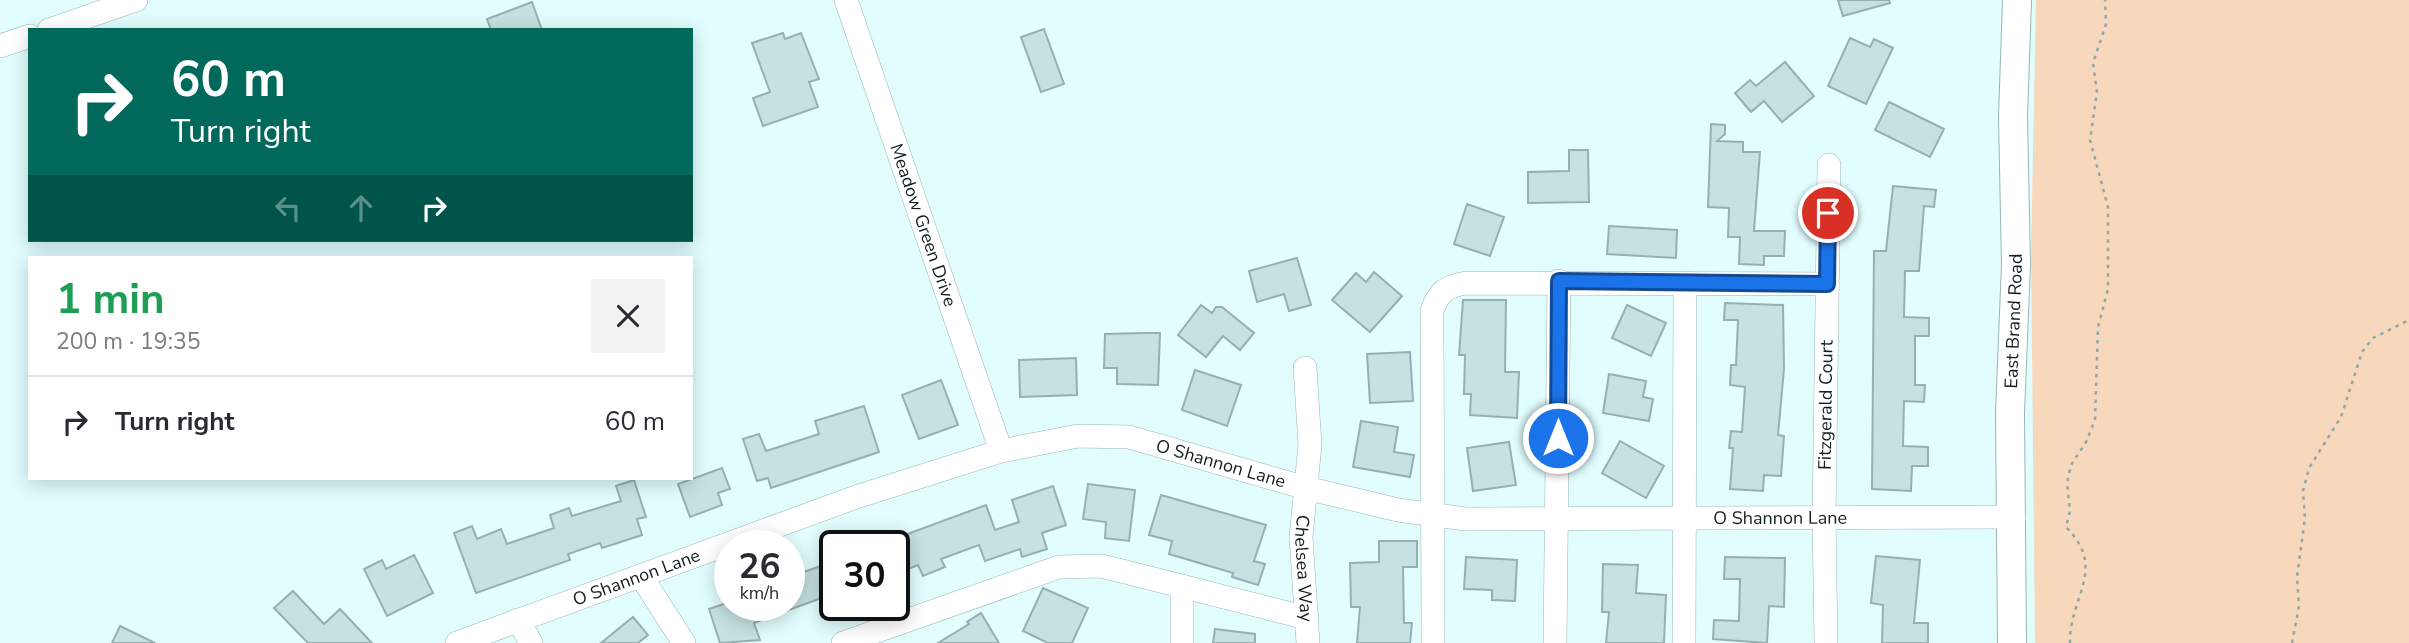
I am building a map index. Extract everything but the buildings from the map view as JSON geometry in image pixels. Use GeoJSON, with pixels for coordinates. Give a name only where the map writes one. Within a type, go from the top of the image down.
{"type":"FeatureCollection","features":[{"type":"Feature","properties":{"kind":"main road","name":"East Brand Road"},"geometry":{"type":"LineString","coordinates":[[2012,643],[2014,517],[2010,414],[2016,264],[2013,117],[2017,0]]}},
{"type":"Feature","properties":{"kind":"street"},"geometry":{"type":"LineString","coordinates":[[55,28],[135,0]]}},
{"type":"Feature","properties":{"kind":"street","name":"Meadow Green Drive"},"geometry":{"type":"LineString","coordinates":[[846,0],[1002,451]]}},
{"type":"Feature","properties":{"kind":"street"},"geometry":{"type":"LineString","coordinates":[[0,46],[28,37]]}},
{"type":"Feature","properties":{"kind":"street","name":"Fitzgerald Court"},"geometry":{"type":"LineString","coordinates":[[1826,643],[1824,517],[1829,165]]}},
{"type":"Feature","properties":{"kind":"street"},"geometry":{"type":"LineString","coordinates":[[1433,643],[1435,515],[1431,357],[1435,302],[1450,286],[1466,283],[1559,281],[1827,284]]}},
{"type":"Feature","properties":{"kind":"street"},"geometry":{"type":"LineString","coordinates":[[1555,643],[1559,281]]}},
{"type":"Feature","properties":{"kind":"street"},"geometry":{"type":"LineString","coordinates":[[1684,643],[1685,283]]}},
{"type":"Feature","properties":{"kind":"street","name":"Chelsea Way"},"geometry":{"type":"LineString","coordinates":[[1305,368],[1310,445],[1301,537],[1308,643]]}},
{"type":"Feature","properties":{"kind":"street","name":"O Shannon Lane"},"geometry":{"type":"LineString","coordinates":[[457,643],[856,497],[1002,451],[1078,436],[1129,438],[1306,488],[1466,519],[2014,517]]}},
{"type":"Feature","properties":{"kind":"street"},"geometry":{"type":"LineString","coordinates":[[843,643],[1059,567],[1102,566],[1307,618]]}},
{"type":"Feature","properties":{"kind":"street"},"geometry":{"type":"LineString","coordinates":[[641,576],[684,643]]}},
{"type":"Feature","properties":{"kind":"street"},"geometry":{"type":"LineString","coordinates":[[1182,586],[1182,643]]}},
{"type":"Feature","properties":{"kind":"street"},"geometry":{"type":"LineString","coordinates":[[518,620],[531,643]]}},
{"type":"Feature","properties":{"kind":"path"},"geometry":{"type":"LineString","coordinates":[[2070,643],[2070,632],[2084,587],[2085,563],[2082,542],[2066,527],[2070,511],[2067,483],[2071,466],[2086,442],[2095,420],[2098,327],[2108,289],[2108,207],[2091,140],[2097,92],[2094,63],[2106,24],[2105,0]]}},
{"type":"Feature","properties":{"kind":"path"},"geometry":{"type":"LineString","coordinates":[[2292,643],[2300,606],[2297,576],[2305,518],[2304,491],[2309,468],[2341,417],[2362,352],[2373,338],[2409,320]]}},
{"type":"Feature","properties":{"kind":"shaded area"},"geometry":{"type":"Polygon","coordinates":[[[2036,0],[2409,0],[2409,643],[2035,643],[2031,253],[2036,0]]]}},
{"type":"Feature","properties":{"kind":"route"},"geometry":{"type":"LineString","coordinates":[[1558,438],[1559,281],[1827,284],[1828,213]]}}]}
